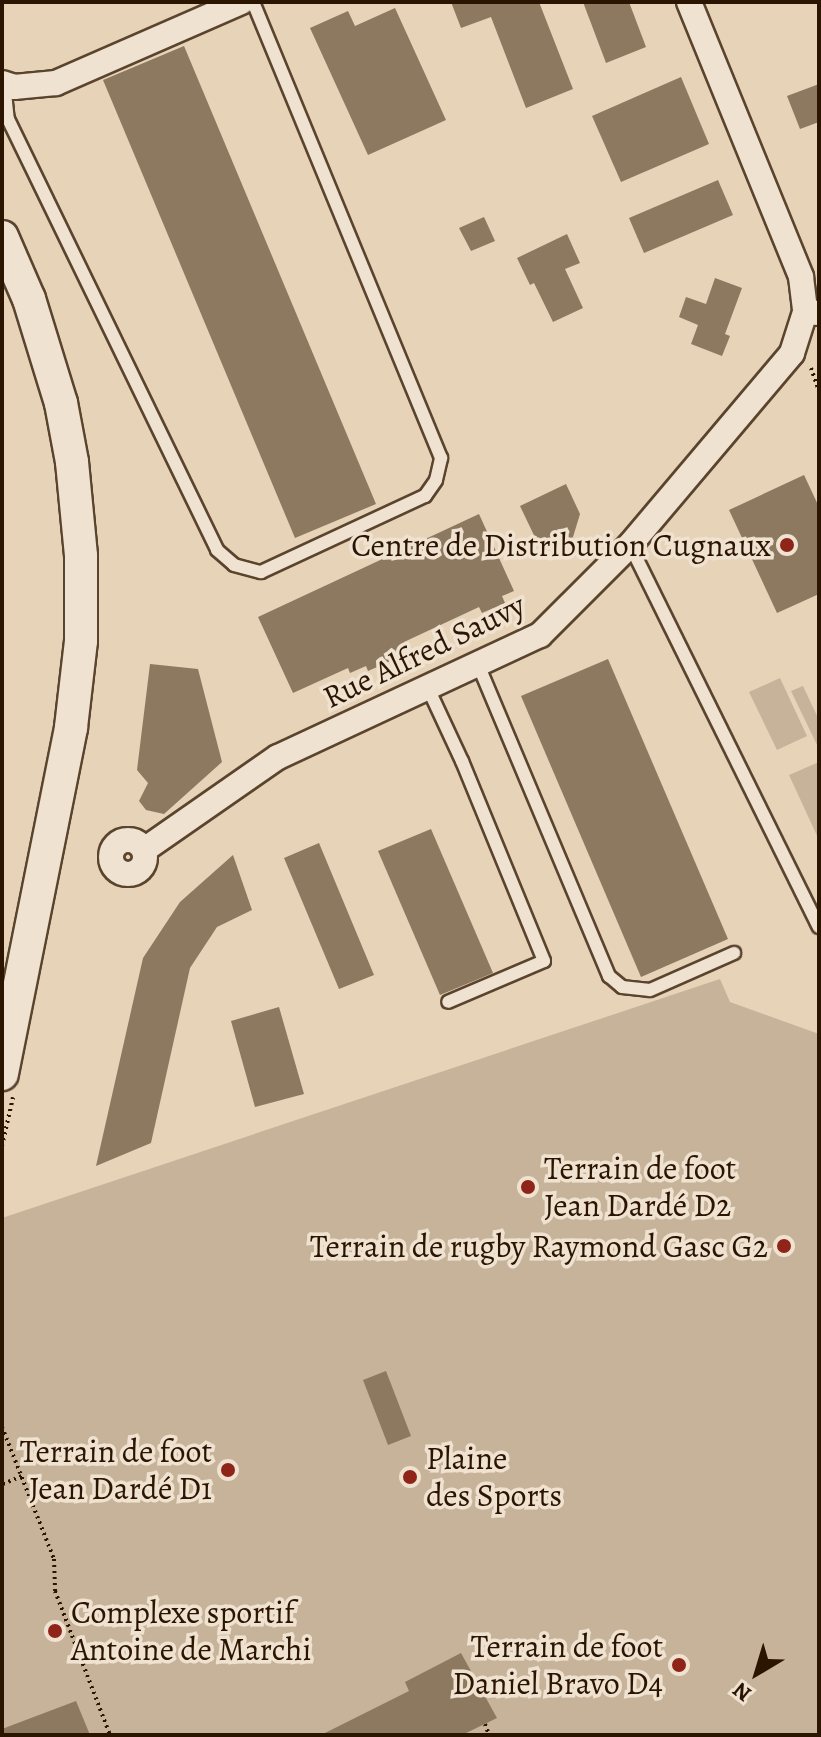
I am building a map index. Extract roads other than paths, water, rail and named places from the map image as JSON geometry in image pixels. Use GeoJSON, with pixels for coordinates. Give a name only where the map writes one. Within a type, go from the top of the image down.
{"type":"FeatureCollection","features":[{"type":"Feature","properties":{"kind":"main road"},"geometry":{"type":"LineString","coordinates":[[2,237],[29,299],[61,403],[78,506],[81,600],[77,682],[67,755],[2,1074]]}},
{"type":"Feature","properties":{"kind":"street"},"geometry":{"type":"LineString","coordinates":[[3,83],[14,87],[56,83],[241,2]]}},
{"type":"Feature","properties":{"kind":"street","name":"Rue Alfred Sauvy"},"geometry":{"type":"LineString","coordinates":[[144,850],[278,757],[540,635],[630,545],[792,353],[812,312],[801,277],[689,2]]}},
{"type":"Feature","properties":{"kind":"lane"},"geometry":{"type":"LineString","coordinates":[[3,83],[8,119],[217,550],[234,565],[261,572],[425,496],[436,480],[441,458],[253,2]]}},
{"type":"Feature","properties":{"kind":"lane"},"geometry":{"type":"LineString","coordinates":[[630,545],[819,927]]}},
{"type":"Feature","properties":{"kind":"lane"},"geometry":{"type":"LineString","coordinates":[[477,662],[609,976],[622,987],[650,990],[734,953]]}},
{"type":"Feature","properties":{"kind":"lane"},"geometry":{"type":"LineString","coordinates":[[427,686],[462,761],[544,961],[448,1002]]}},
{"type":"Feature","properties":{"kind":"place","name":"Centre de Distribution Cugnaux"},"geometry":{"type":"Point","coordinates":[787,545]}},
{"type":"Feature","properties":{"kind":"place","name":"Terrain de foot Jean Dardé D2"},"geometry":{"type":"Point","coordinates":[528,1187]}},
{"type":"Feature","properties":{"kind":"place","name":"Terrain de rugby Raymond Gasc G2"},"geometry":{"type":"Point","coordinates":[784,1246]}},
{"type":"Feature","properties":{"kind":"place","name":"Terrain de foot Jean Dardé D1"},"geometry":{"type":"Point","coordinates":[228,1470]}},
{"type":"Feature","properties":{"kind":"place","name":"Plaine des Sports"},"geometry":{"type":"Point","coordinates":[410,1477]}},
{"type":"Feature","properties":{"kind":"place","name":"Complexe sportif Antoine de Marchi"},"geometry":{"type":"Point","coordinates":[55,1631]}},
{"type":"Feature","properties":{"kind":"place","name":"Terrain de foot Daniel Bravo D4"},"geometry":{"type":"Point","coordinates":[679,1665]}}]}
